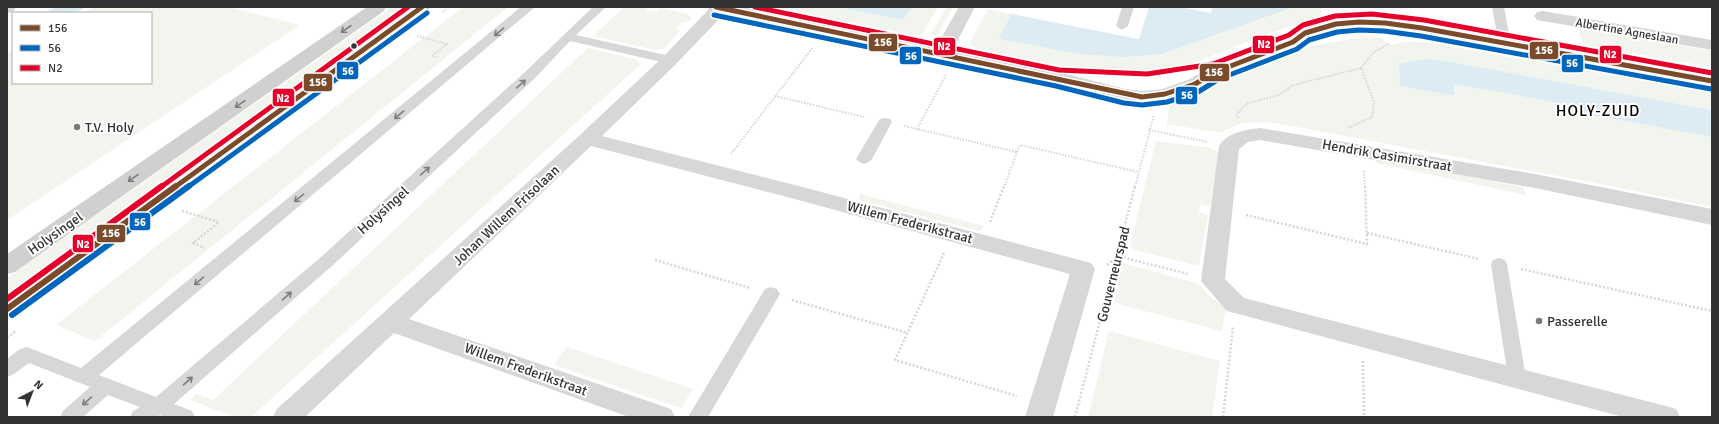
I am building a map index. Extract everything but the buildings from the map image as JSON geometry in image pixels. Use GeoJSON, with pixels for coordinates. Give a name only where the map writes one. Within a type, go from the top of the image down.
{"type":"FeatureCollection","features":[{"type":"Feature","properties":{"kind":"street","name":"Holysingel"},"geometry":{"type":"LineString","coordinates":[[7,266],[378,7]]}},
{"type":"Feature","properties":{"kind":"street"},"geometry":{"type":"LineString","coordinates":[[7,309],[422,7]]}},
{"type":"Feature","properties":{"kind":"street"},"geometry":{"type":"LineString","coordinates":[[718,7],[1058,78],[1126,95],[1153,96],[1195,84],[1215,72],[1293,42],[1338,35],[1387,33],[1469,38]]}},
{"type":"Feature","properties":{"kind":"street","name":"Johan Willem Frisolaan"},"geometry":{"type":"LineString","coordinates":[[287,417],[391,322],[670,60],[718,7]]}},
{"type":"Feature","properties":{"kind":"street"},"geometry":{"type":"LineString","coordinates":[[948,56],[967,7]]}},
{"type":"Feature","properties":{"kind":"street"},"geometry":{"type":"LineString","coordinates":[[1541,12],[1553,53]]}},
{"type":"Feature","properties":{"kind":"street","name":"Albertine Agneslaan"},"geometry":{"type":"LineString","coordinates":[[1541,12],[1712,45]]}},
{"type":"Feature","properties":{"kind":"street"},"geometry":{"type":"LineString","coordinates":[[1293,42],[1305,34],[1325,27],[1359,22],[1401,24],[1505,45],[1712,81]]}},
{"type":"Feature","properties":{"kind":"street"},"geometry":{"type":"LineString","coordinates":[[1058,78],[1147,82],[1215,72]]}},
{"type":"Feature","properties":{"kind":"street","name":"Hendrik Casimirstraat"},"geometry":{"type":"LineString","coordinates":[[1236,141],[1260,134],[1355,149],[1535,181],[1712,217]]}},
{"type":"Feature","properties":{"kind":"street","name":"Willem Frederikstraat"},"geometry":{"type":"LineString","coordinates":[[587,138],[1083,269]]}},
{"type":"Feature","properties":{"kind":"street"},"geometry":{"type":"LineString","coordinates":[[1236,141],[1222,210],[1213,281],[1236,305],[1666,417]]}},
{"type":"Feature","properties":{"kind":"street"},"geometry":{"type":"LineString","coordinates":[[1041,410],[1083,269]]}},
{"type":"Feature","properties":{"kind":"street","name":"Willem Frederikstraat"},"geometry":{"type":"LineString","coordinates":[[391,322],[661,417]]}},
{"type":"Feature","properties":{"kind":"lane"},"geometry":{"type":"LineString","coordinates":[[83,377],[529,7]]}},
{"type":"Feature","properties":{"kind":"lane","name":"Holysingel"},"geometry":{"type":"LineString","coordinates":[[140,417],[159,406],[327,261],[530,76],[567,37],[600,7]]}},
{"type":"Feature","properties":{"kind":"lane"},"geometry":{"type":"LineString","coordinates":[[1122,26],[1128,7]]}},
{"type":"Feature","properties":{"kind":"lane"},"geometry":{"type":"LineString","coordinates":[[1498,7],[1505,45]]}},
{"type":"Feature","properties":{"kind":"lane"},"geometry":{"type":"LineString","coordinates":[[567,37],[670,60]]}},
{"type":"Feature","properties":{"kind":"lane"},"geometry":{"type":"LineString","coordinates":[[864,159],[886,122]]}},
{"type":"Feature","properties":{"kind":"lane"},"geometry":{"type":"LineString","coordinates":[[1499,264],[1516,378]]}},
{"type":"Feature","properties":{"kind":"lane"},"geometry":{"type":"LineString","coordinates":[[698,417],[771,294]]}},
{"type":"Feature","properties":{"kind":"lane"},"geometry":{"type":"LineString","coordinates":[[7,369],[27,354],[185,417]]}},
{"type":"Feature","properties":{"kind":"lane"},"geometry":{"type":"LineString","coordinates":[[70,417],[105,386]]}},
{"type":"Feature","properties":{"kind":"path"},"geometry":{"type":"LineString","coordinates":[[718,172],[825,30]]}},
{"type":"Feature","properties":{"kind":"path"},"geometry":{"type":"LineString","coordinates":[[1149,130],[1236,141],[1237,114],[1246,104],[1279,95],[1293,85],[1361,68],[1374,52],[1392,42],[1387,33]]}},
{"type":"Feature","properties":{"kind":"path"},"geometry":{"type":"LineString","coordinates":[[411,34],[447,44],[432,56],[461,63]]}},
{"type":"Feature","properties":{"kind":"path"},"geometry":{"type":"LineString","coordinates":[[917,129],[948,56]]}},
{"type":"Feature","properties":{"kind":"path"},"geometry":{"type":"LineString","coordinates":[[1222,210],[1367,244],[1367,233],[1355,149],[1347,128],[1372,117],[1374,102],[1361,68]]}},
{"type":"Feature","properties":{"kind":"path"},"geometry":{"type":"LineString","coordinates":[[775,96],[1017,152]]}},
{"type":"Feature","properties":{"kind":"path","name":"Gouverneurspad"},"geometry":{"type":"LineString","coordinates":[[1075,417],[1118,256],[1149,130],[1156,109],[1153,96]]}},
{"type":"Feature","properties":{"kind":"path"},"geometry":{"type":"LineString","coordinates":[[982,242],[1020,145],[1138,172]]}},
{"type":"Feature","properties":{"kind":"path"},"geometry":{"type":"LineString","coordinates":[[179,210],[219,222],[194,243],[227,258]]}},
{"type":"Feature","properties":{"kind":"path"},"geometry":{"type":"LineString","coordinates":[[1367,233],[1712,311]]}},
{"type":"Feature","properties":{"kind":"path"},"geometry":{"type":"LineString","coordinates":[[952,234],[895,360],[1041,410]]}},
{"type":"Feature","properties":{"kind":"path"},"geometry":{"type":"LineString","coordinates":[[1083,269],[1102,268],[1118,256],[1213,281]]}},
{"type":"Feature","properties":{"kind":"path"},"geometry":{"type":"LineString","coordinates":[[1223,417],[1236,305]]}},
{"type":"Feature","properties":{"kind":"path"},"geometry":{"type":"LineString","coordinates":[[1363,338],[1364,417]]}},
{"type":"Feature","properties":{"kind":"shaded area"},"geometry":{"type":"Polygon","coordinates":[[[55,7],[86,7],[77,12],[46,12],[55,7]]]}},
{"type":"Feature","properties":{"kind":"shaded area","name":"T.V. Holy"},"geometry":{"type":"Polygon","coordinates":[[[94,7],[228,7],[300,25],[7,220],[7,53],[12,50],[12,84],[152,84],[152,12],[85,12],[94,7]]]}},
{"type":"Feature","properties":{"kind":"shaded area"},"geometry":{"type":"Polygon","coordinates":[[[392,7],[408,7],[7,296],[7,278],[392,7]]]}},
{"type":"Feature","properties":{"kind":"shaded area"},"geometry":{"type":"Polygon","coordinates":[[[463,7],[508,7],[95,341],[56,325],[463,7]]]}},
{"type":"Feature","properties":{"kind":"shaded area"},"geometry":{"type":"Polygon","coordinates":[[[624,7],[648,7],[646,10],[657,12],[661,8],[688,14],[692,19],[688,22],[683,22],[675,29],[680,31],[664,49],[655,50],[593,36],[624,7]]]}},
{"type":"Feature","properties":{"kind":"shaded area"},"geometry":{"type":"Polygon","coordinates":[[[776,7],[837,7],[903,20],[913,7],[938,7],[922,34],[912,35],[776,7]]]}},
{"type":"Feature","properties":{"kind":"shaded area"},"geometry":{"type":"Polygon","coordinates":[[[837,7],[913,7],[903,20],[837,7]]]}},
{"type":"Feature","properties":{"kind":"shaded area"},"geometry":{"type":"Polygon","coordinates":[[[947,7],[953,7],[937,36],[930,35],[947,7]]]}},
{"type":"Feature","properties":{"kind":"shaded area"},"geometry":{"type":"Polygon","coordinates":[[[1149,7],[1179,7],[1211,13],[1212,7],[1294,7],[1162,54],[1124,57],[1079,54],[999,39],[1011,14],[1139,39],[1149,7]]]}},
{"type":"Feature","properties":{"kind":"shaded area"},"geometry":{"type":"Polygon","coordinates":[[[1294,7],[1322,7],[1322,16],[1298,23],[1193,63],[1166,69],[1111,71],[1083,69],[974,48],[970,43],[988,9],[1011,14],[999,39],[1079,54],[1162,54],[1294,7]]]}},
{"type":"Feature","properties":{"kind":"shaded area"},"geometry":{"type":"Polygon","coordinates":[[[1578,28],[1712,51],[1712,67],[1583,45],[1578,28]]]}},
{"type":"Feature","properties":{"kind":"shaded area"},"geometry":{"type":"Polygon","coordinates":[[[1382,37],[1386,43],[1391,45],[1406,42],[1430,43],[1712,93],[1712,110],[1440,60],[1424,59],[1399,65],[1400,86],[1455,96],[1454,84],[1564,104],[1565,110],[1712,137],[1712,207],[1596,183],[1276,123],[1254,122],[1241,124],[1221,133],[1167,124],[1170,103],[1312,46],[1343,40],[1382,37]]]}},
{"type":"Feature","properties":{"kind":"shaded area"},"geometry":{"type":"Polygon","coordinates":[[[588,48],[635,59],[641,64],[252,416],[235,417],[190,400],[196,394],[213,400],[588,48]]]}},
{"type":"Feature","properties":{"kind":"shaded area"},"geometry":{"type":"Polygon","coordinates":[[[1424,59],[1440,60],[1712,110],[1712,137],[1565,110],[1564,104],[1454,84],[1455,96],[1400,86],[1399,64],[1424,59]]]}},
{"type":"Feature","properties":{"kind":"shaded area"},"geometry":{"type":"Polygon","coordinates":[[[1156,141],[1211,148],[1219,153],[1210,206],[1200,204],[1199,212],[1208,215],[1199,266],[1135,250],[1130,245],[1156,141]]]}},
{"type":"Feature","properties":{"kind":"shaded area"},"geometry":{"type":"Polygon","coordinates":[[[1376,159],[1523,187],[1526,195],[1376,163],[1376,159]]]}},
{"type":"Feature","properties":{"kind":"shaded area"},"geometry":{"type":"Polygon","coordinates":[[[860,194],[984,226],[980,231],[859,200],[860,194]]]}},
{"type":"Feature","properties":{"kind":"shaded area"},"geometry":{"type":"Polygon","coordinates":[[[1123,263],[1199,284],[1209,296],[1226,308],[1222,331],[1114,303],[1123,263]]]}},
{"type":"Feature","properties":{"kind":"shaded area"},"geometry":{"type":"Polygon","coordinates":[[[1109,331],[1220,361],[1212,417],[1088,417],[1109,331]]]}},
{"type":"Feature","properties":{"kind":"shaded area"},"geometry":{"type":"Polygon","coordinates":[[[567,347],[693,389],[681,408],[554,365],[567,347]]]}},
{"type":"Feature","properties":{"kind":"transit line","name":"N2"},"geometry":{"type":"LineString","coordinates":[[7,299],[408,7]]}},
{"type":"Feature","properties":{"kind":"transit line","name":"156"},"geometry":{"type":"LineString","coordinates":[[7,309],[422,7]]}},
{"type":"Feature","properties":{"kind":"transit line","name":"156"},"geometry":{"type":"LineString","coordinates":[[716,7],[1142,97],[1165,94],[1195,84],[1215,72],[1293,42],[1305,33],[1336,24],[1359,22],[1385,23],[1422,28],[1712,81]]}},
{"type":"Feature","properties":{"kind":"transit line","name":"N2"},"geometry":{"type":"LineString","coordinates":[[755,7],[1059,70],[1147,74],[1213,64],[1289,35],[1303,25],[1335,16],[1372,14],[1424,20],[1712,73]]}},
{"type":"Feature","properties":{"kind":"transit line","name":"56"},"geometry":{"type":"LineString","coordinates":[[12,315],[427,13]]}},
{"type":"Feature","properties":{"kind":"transit line","name":"56"},"geometry":{"type":"LineString","coordinates":[[714,15],[1056,86],[1124,103],[1142,105],[1167,102],[1198,92],[1219,79],[1297,49],[1309,40],[1337,32],[1359,30],[1384,31],[1421,36],[1711,89]]}},
{"type":"Feature","properties":{"kind":"place","name":"T.V. Holy"},"geometry":{"type":"Point","coordinates":[77,127]}},
{"type":"Feature","properties":{"kind":"place","name":"Passerelle"},"geometry":{"type":"Point","coordinates":[1539,321]}},
{"type":"Feature","properties":{"kind":"district","name":"HOLY-ZUID"},"geometry":{"type":"Point","coordinates":[1598,110]}}]}
